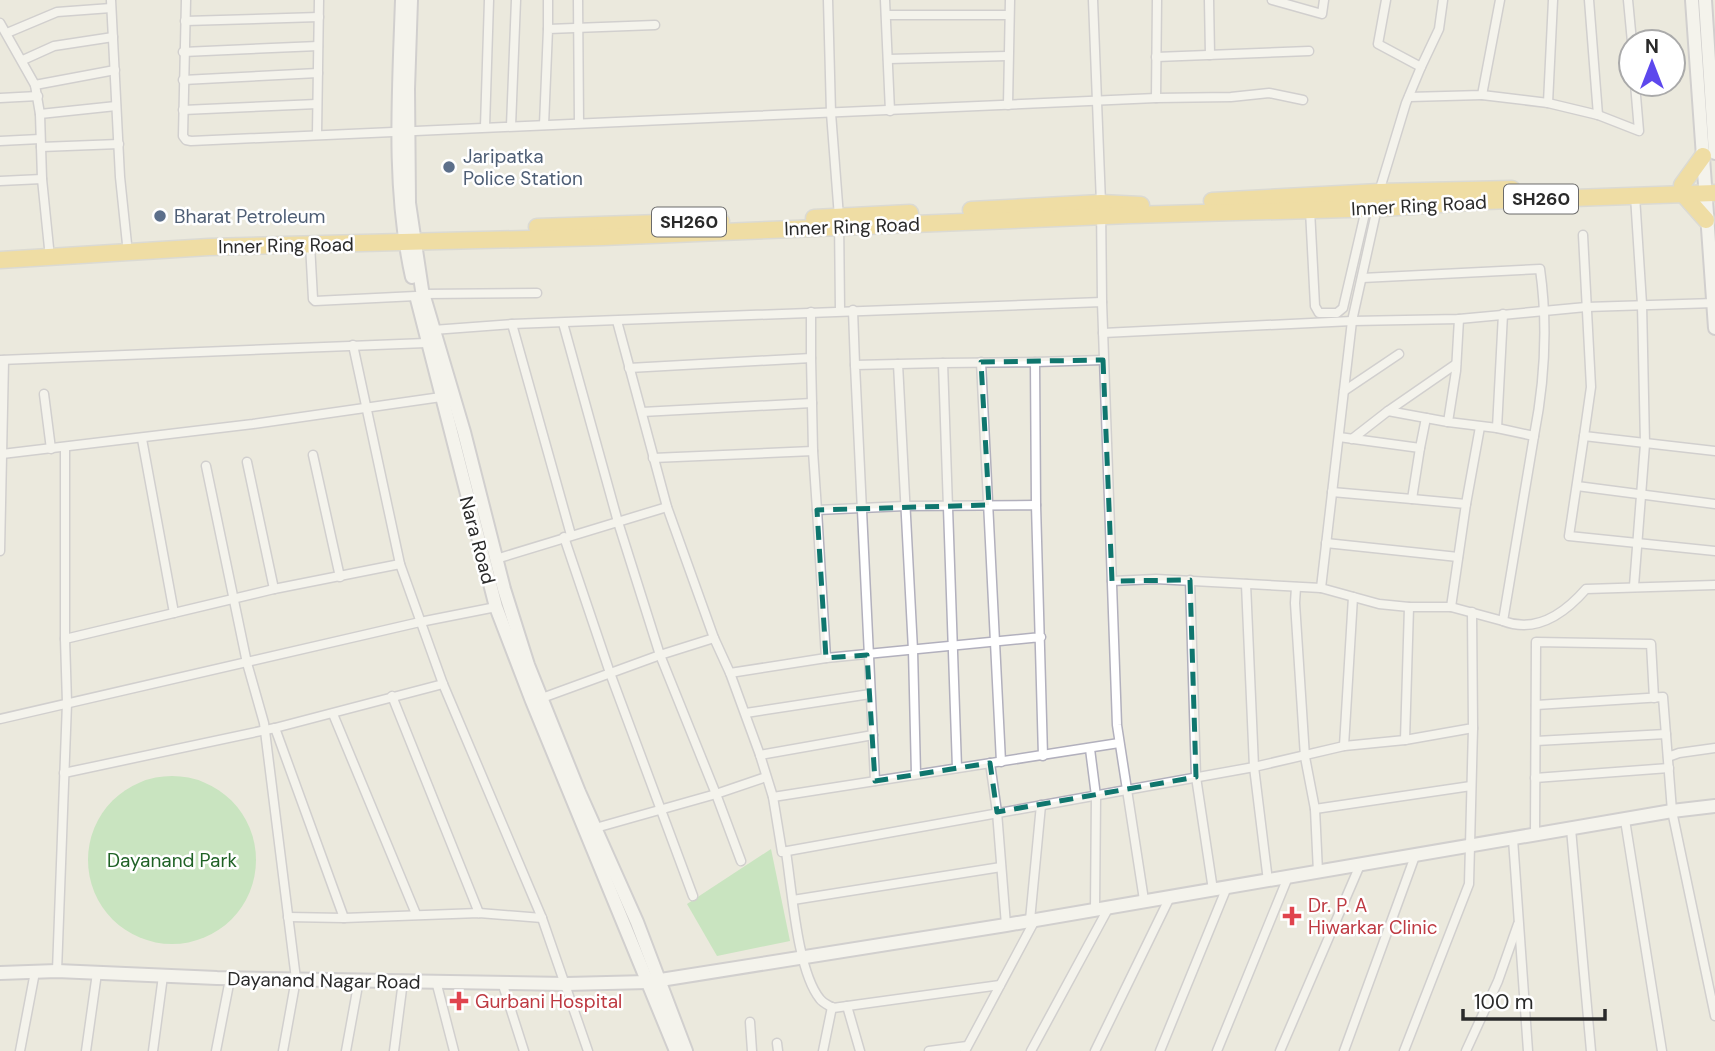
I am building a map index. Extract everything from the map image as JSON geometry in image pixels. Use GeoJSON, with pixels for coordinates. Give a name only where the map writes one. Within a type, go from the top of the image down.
{"type":"FeatureCollection","features":[{"type":"Feature","properties":{"kind":"highway"},"geometry":{"type":"LineString","coordinates":[[1706,220],[1682,189],[1709,154]]}},
{"type":"Feature","properties":{"kind":"highway","name":"Inner Ring Road"},"geometry":{"type":"LineString","coordinates":[[0,250],[409,237],[603,237],[838,222],[1101,210],[1310,210],[1374,203],[1710,188]]}},
{"type":"Feature","properties":{"kind":"highway","name":"Inner Ring Road"},"geometry":{"type":"LineString","coordinates":[[1101,210],[1140,205],[1485,201],[1635,196],[1682,189]]}},
{"type":"Feature","properties":{"kind":"highway","name":"Inner Ring Road"},"geometry":{"type":"LineString","coordinates":[[0,260],[409,237]]}},
{"type":"Feature","properties":{"kind":"street"},"geometry":{"type":"LineString","coordinates":[[186,0],[183,136],[191,141],[1097,100],[1231,97],[1269,93],[1303,100]]}},
{"type":"Feature","properties":{"kind":"street"},"geometry":{"type":"LineString","coordinates":[[317,134],[319,0]]}},
{"type":"Feature","properties":{"kind":"street","name":"Nara Road"},"geometry":{"type":"LineString","coordinates":[[402,0],[403,130],[409,237],[426,343],[440,397],[496,607],[654,981],[676,1051]]}},
{"type":"Feature","properties":{"kind":"street","name":"Nara Road"},"geometry":{"type":"LineString","coordinates":[[403,130],[411,0]]}},
{"type":"Feature","properties":{"kind":"street"},"geometry":{"type":"LineString","coordinates":[[485,127],[489,0]]}},
{"type":"Feature","properties":{"kind":"street"},"geometry":{"type":"LineString","coordinates":[[511,126],[516,0]]}},
{"type":"Feature","properties":{"kind":"street"},"geometry":{"type":"LineString","coordinates":[[544,125],[548,0]]}},
{"type":"Feature","properties":{"kind":"street"},"geometry":{"type":"LineString","coordinates":[[578,0],[579,123]]}},
{"type":"Feature","properties":{"kind":"street"},"geometry":{"type":"LineString","coordinates":[[828,0],[840,310]]}},
{"type":"Feature","properties":{"kind":"street"},"geometry":{"type":"LineString","coordinates":[[885,0],[890,111]]}},
{"type":"Feature","properties":{"kind":"street"},"geometry":{"type":"LineString","coordinates":[[1008,105],[1010,0]]}},
{"type":"Feature","properties":{"kind":"street"},"geometry":{"type":"LineString","coordinates":[[1093,0],[1101,210],[1103,360],[1119,743],[1144,900]]}},
{"type":"Feature","properties":{"kind":"street"},"geometry":{"type":"LineString","coordinates":[[1156,98],[1157,0]]}},
{"type":"Feature","properties":{"kind":"street"},"geometry":{"type":"LineString","coordinates":[[1209,0],[1210,55]]}},
{"type":"Feature","properties":{"kind":"street"},"geometry":{"type":"LineString","coordinates":[[1275,1],[1322,14],[1324,0]]}},
{"type":"Feature","properties":{"kind":"street"},"geometry":{"type":"LineString","coordinates":[[1386,0],[1378,44],[1421,67]]}},
{"type":"Feature","properties":{"kind":"street"},"geometry":{"type":"LineString","coordinates":[[1310,210],[1315,306],[1319,313],[1338,313],[1343,309],[1409,97],[1439,29],[1443,0]]}},
{"type":"Feature","properties":{"kind":"street"},"geometry":{"type":"LineString","coordinates":[[1482,95],[1500,0]]}},
{"type":"Feature","properties":{"kind":"street"},"geometry":{"type":"LineString","coordinates":[[1548,103],[1553,0]]}},
{"type":"Feature","properties":{"kind":"street"},"geometry":{"type":"LineString","coordinates":[[1589,0],[1598,115]]}},
{"type":"Feature","properties":{"kind":"street"},"geometry":{"type":"LineString","coordinates":[[1628,0],[1631,28]]}},
{"type":"Feature","properties":{"kind":"street"},"geometry":{"type":"LineString","coordinates":[[1692,0],[1709,154]]}},
{"type":"Feature","properties":{"kind":"street"},"geometry":{"type":"LineString","coordinates":[[1705,0],[1712,47],[1710,188],[1706,220],[1715,328]]}},
{"type":"Feature","properties":{"kind":"street"},"geometry":{"type":"LineString","coordinates":[[0,42],[8,35],[57,12],[111,4],[127,244]]}},
{"type":"Feature","properties":{"kind":"street"},"geometry":{"type":"LineString","coordinates":[[886,15],[1009,15]]}},
{"type":"Feature","properties":{"kind":"street"},"geometry":{"type":"LineString","coordinates":[[185,21],[318,17]]}},
{"type":"Feature","properties":{"kind":"street"},"geometry":{"type":"LineString","coordinates":[[0,23],[23,60],[38,96],[49,248]]}},
{"type":"Feature","properties":{"kind":"street"},"geometry":{"type":"LineString","coordinates":[[548,29],[655,25]]}},
{"type":"Feature","properties":{"kind":"street"},"geometry":{"type":"LineString","coordinates":[[23,60],[54,46],[113,37]]}},
{"type":"Feature","properties":{"kind":"street"},"geometry":{"type":"LineString","coordinates":[[183,52],[318,46]]}},
{"type":"Feature","properties":{"kind":"street"},"geometry":{"type":"LineString","coordinates":[[1156,57],[1310,51]]}},
{"type":"Feature","properties":{"kind":"street"},"geometry":{"type":"LineString","coordinates":[[888,59],[1007,56]]}},
{"type":"Feature","properties":{"kind":"street"},"geometry":{"type":"LineString","coordinates":[[35,85],[115,70]]}},
{"type":"Feature","properties":{"kind":"street"},"geometry":{"type":"LineString","coordinates":[[183,79],[318,73]]}},
{"type":"Feature","properties":{"kind":"street"},"geometry":{"type":"LineString","coordinates":[[1409,97],[1482,95],[1548,103],[1598,115],[1639,131],[1636,98]]}},
{"type":"Feature","properties":{"kind":"street"},"geometry":{"type":"LineString","coordinates":[[0,98],[38,96]]}},
{"type":"Feature","properties":{"kind":"street"},"geometry":{"type":"LineString","coordinates":[[184,110],[317,104]]}},
{"type":"Feature","properties":{"kind":"street"},"geometry":{"type":"LineString","coordinates":[[40,114],[116,106]]}},
{"type":"Feature","properties":{"kind":"street"},"geometry":{"type":"LineString","coordinates":[[0,141],[119,144]]}},
{"type":"Feature","properties":{"kind":"street"},"geometry":{"type":"LineString","coordinates":[[0,181],[42,179]]}},
{"type":"Feature","properties":{"kind":"street"},"geometry":{"type":"LineString","coordinates":[[1634,586],[1645,444],[1642,304],[1635,196]]}},
{"type":"Feature","properties":{"kind":"street"},"geometry":{"type":"LineString","coordinates":[[1321,588],[1352,321],[1374,203]]}},
{"type":"Feature","properties":{"kind":"street"},"geometry":{"type":"LineString","coordinates":[[1583,234],[1591,387],[1569,536],[1715,551]]}},
{"type":"Feature","properties":{"kind":"street"},"geometry":{"type":"LineString","coordinates":[[310,244],[315,301],[420,295],[537,293]]}},
{"type":"Feature","properties":{"kind":"street"},"geometry":{"type":"LineString","coordinates":[[1362,278],[1540,268],[1546,310],[1541,399],[1503,621]]}},
{"type":"Feature","properties":{"kind":"street","name":"Nara Road"},"geometry":{"type":"LineString","coordinates":[[420,295],[464,432],[496,559],[528,665],[590,830]]}},
{"type":"Feature","properties":{"kind":"street"},"geometry":{"type":"LineString","coordinates":[[433,330],[512,324],[840,310],[1102,302]]}},
{"type":"Feature","properties":{"kind":"street"},"geometry":{"type":"LineString","coordinates":[[1103,332],[1352,321],[1459,320],[1586,307],[1714,303]]}},
{"type":"Feature","properties":{"kind":"street"},"geometry":{"type":"LineString","coordinates":[[853,310],[874,780]]}},
{"type":"Feature","properties":{"kind":"street"},"geometry":{"type":"LineString","coordinates":[[811,312],[813,451],[826,657]]}},
{"type":"Feature","properties":{"kind":"street"},"geometry":{"type":"LineString","coordinates":[[1497,428],[1503,314]]}},
{"type":"Feature","properties":{"kind":"street"},"geometry":{"type":"LineString","coordinates":[[1448,422],[1459,320]]}},
{"type":"Feature","properties":{"kind":"street"},"geometry":{"type":"LineString","coordinates":[[617,321],[667,507],[760,755],[773,797],[782,852],[1254,767],[1344,746],[1405,740],[1473,727]]}},
{"type":"Feature","properties":{"kind":"street"},"geometry":{"type":"LineString","coordinates":[[563,323],[618,522],[660,655],[741,861]]}},
{"type":"Feature","properties":{"kind":"street"},"geometry":{"type":"LineString","coordinates":[[512,324],[568,536],[610,673],[694,896]]}},
{"type":"Feature","properties":{"kind":"street"},"geometry":{"type":"LineString","coordinates":[[0,551],[2,360],[426,343]]}},
{"type":"Feature","properties":{"kind":"street"},"geometry":{"type":"LineString","coordinates":[[353,345],[400,564],[443,684],[542,918],[588,1051]]}},
{"type":"Feature","properties":{"kind":"street"},"geometry":{"type":"LineString","coordinates":[[1344,391],[1399,354]]}},
{"type":"Feature","properties":{"kind":"street"},"geometry":{"type":"LineString","coordinates":[[629,368],[811,358]]}},
{"type":"Feature","properties":{"kind":"street"},"geometry":{"type":"LineString","coordinates":[[855,365],[1103,360]]}},
{"type":"Feature","properties":{"kind":"street"},"geometry":{"type":"LineString","coordinates":[[981,362],[1001,762]]}},
{"type":"Feature","properties":{"kind":"street"},"geometry":{"type":"LineString","coordinates":[[1035,362],[1043,755]]}},
{"type":"Feature","properties":{"kind":"street"},"geometry":{"type":"LineString","coordinates":[[943,363],[957,768]]}},
{"type":"Feature","properties":{"kind":"street"},"geometry":{"type":"LineString","coordinates":[[898,364],[913,650],[916,774]]}},
{"type":"Feature","properties":{"kind":"street"},"geometry":{"type":"LineString","coordinates":[[1352,439],[1456,364]]}},
{"type":"Feature","properties":{"kind":"street"},"geometry":{"type":"LineString","coordinates":[[44,394],[51,449]]}},
{"type":"Feature","properties":{"kind":"street"},"geometry":{"type":"LineString","coordinates":[[2,454],[142,439],[440,397]]}},
{"type":"Feature","properties":{"kind":"street"},"geometry":{"type":"LineString","coordinates":[[642,412],[812,403]]}},
{"type":"Feature","properties":{"kind":"street"},"geometry":{"type":"LineString","coordinates":[[1388,411],[1534,436]]}},
{"type":"Feature","properties":{"kind":"street"},"geometry":{"type":"LineString","coordinates":[[1412,499],[1426,418]]}},
{"type":"Feature","properties":{"kind":"street"},"geometry":{"type":"LineString","coordinates":[[1451,607],[1480,427]]}},
{"type":"Feature","properties":{"kind":"street"},"geometry":{"type":"LineString","coordinates":[[1584,436],[1715,451]]}},
{"type":"Feature","properties":{"kind":"street"},"geometry":{"type":"LineString","coordinates":[[1339,437],[1420,448]]}},
{"type":"Feature","properties":{"kind":"street"},"geometry":{"type":"LineString","coordinates":[[142,439],[174,613]]}},
{"type":"Feature","properties":{"kind":"street"},"geometry":{"type":"LineString","coordinates":[[57,971],[67,703],[65,447]]}},
{"type":"Feature","properties":{"kind":"street"},"geometry":{"type":"LineString","coordinates":[[653,458],[813,451]]}},
{"type":"Feature","properties":{"kind":"street"},"geometry":{"type":"LineString","coordinates":[[313,455],[340,577]]}},
{"type":"Feature","properties":{"kind":"street"},"geometry":{"type":"LineString","coordinates":[[247,462],[274,589]]}},
{"type":"Feature","properties":{"kind":"street"},"geometry":{"type":"LineString","coordinates":[[206,466],[247,663],[265,730],[296,979],[282,1051]]}},
{"type":"Feature","properties":{"kind":"street"},"geometry":{"type":"LineString","coordinates":[[1577,486],[1715,504]]}},
{"type":"Feature","properties":{"kind":"street"},"geometry":{"type":"LineString","coordinates":[[1332,492],[1466,504]]}},
{"type":"Feature","properties":{"kind":"street"},"geometry":{"type":"LineString","coordinates":[[817,510],[1036,505]]}},
{"type":"Feature","properties":{"kind":"street"},"geometry":{"type":"LineString","coordinates":[[496,559],[667,507]]}},
{"type":"Feature","properties":{"kind":"street"},"geometry":{"type":"LineString","coordinates":[[1326,543],[1458,557]]}},
{"type":"Feature","properties":{"kind":"street"},"geometry":{"type":"LineString","coordinates":[[65,639],[274,589],[400,564]]}},
{"type":"Feature","properties":{"kind":"street"},"geometry":{"type":"LineString","coordinates":[[1112,580],[1190,580],[1321,588],[1409,607],[1451,607],[1512,625],[1532,625],[1552,619],[1572,605],[1586,589],[1715,585]]}},
{"type":"Feature","properties":{"kind":"street"},"geometry":{"type":"LineString","coordinates":[[1190,580],[1196,777],[1213,890]]}},
{"type":"Feature","properties":{"kind":"street"},"geometry":{"type":"LineString","coordinates":[[1246,584],[1254,767],[1268,881]]}},
{"type":"Feature","properties":{"kind":"street"},"geometry":{"type":"LineString","coordinates":[[1296,587],[1294,603],[1305,757],[1315,809],[1318,872]]}},
{"type":"Feature","properties":{"kind":"street"},"geometry":{"type":"LineString","coordinates":[[1344,746],[1353,597]]}},
{"type":"Feature","properties":{"kind":"street"},"geometry":{"type":"LineString","coordinates":[[0,719],[420,622],[496,607]]}},
{"type":"Feature","properties":{"kind":"street"},"geometry":{"type":"LineString","coordinates":[[1405,740],[1409,607]]}},
{"type":"Feature","properties":{"kind":"street"},"geometry":{"type":"LineString","coordinates":[[1404,1051],[1469,884],[1473,727],[1472,612]]}},
{"type":"Feature","properties":{"kind":"street"},"geometry":{"type":"LineString","coordinates":[[730,673],[826,657],[1041,637]]}},
{"type":"Feature","properties":{"kind":"street"},"geometry":{"type":"LineString","coordinates":[[542,698],[714,638]]}},
{"type":"Feature","properties":{"kind":"street"},"geometry":{"type":"LineString","coordinates":[[1535,836],[1536,642],[1651,644],[1654,698]]}},
{"type":"Feature","properties":{"kind":"street"},"geometry":{"type":"LineString","coordinates":[[64,773],[275,728],[443,684]]}},
{"type":"Feature","properties":{"kind":"street"},"geometry":{"type":"LineString","coordinates":[[746,713],[870,694]]}},
{"type":"Feature","properties":{"kind":"street"},"geometry":{"type":"LineString","coordinates":[[393,696],[479,913]]}},
{"type":"Feature","properties":{"kind":"street"},"geometry":{"type":"LineString","coordinates":[[1536,705],[1663,697],[1672,811],[1715,1016]]}},
{"type":"Feature","properties":{"kind":"street"},"geometry":{"type":"LineString","coordinates":[[333,714],[416,914]]}},
{"type":"Feature","properties":{"kind":"street"},"geometry":{"type":"LineString","coordinates":[[275,728],[344,918]]}},
{"type":"Feature","properties":{"kind":"street"},"geometry":{"type":"LineString","coordinates":[[1536,741],[1666,734]]}},
{"type":"Feature","properties":{"kind":"street"},"geometry":{"type":"LineString","coordinates":[[760,755],[873,735]]}},
{"type":"Feature","properties":{"kind":"street"},"geometry":{"type":"LineString","coordinates":[[773,797],[1119,743]]}},
{"type":"Feature","properties":{"kind":"street"},"geometry":{"type":"LineString","coordinates":[[1668,754],[1668,757],[1715,748]]}},
{"type":"Feature","properties":{"kind":"street"},"geometry":{"type":"LineString","coordinates":[[1090,749],[1096,796],[1095,910]]}},
{"type":"Feature","properties":{"kind":"street"},"geometry":{"type":"LineString","coordinates":[[990,763],[997,812],[1006,925]]}},
{"type":"Feature","properties":{"kind":"street"},"geometry":{"type":"LineString","coordinates":[[1535,778],[1669,768]]}},
{"type":"Feature","properties":{"kind":"street"},"geometry":{"type":"LineString","coordinates":[[590,830],[766,777]]}},
{"type":"Feature","properties":{"kind":"street"},"geometry":{"type":"LineString","coordinates":[[1315,809],[1471,786]]}},
{"type":"Feature","properties":{"kind":"street"},"geometry":{"type":"LineString","coordinates":[[929,1051],[966,1049],[1033,920],[1041,805]]}},
{"type":"Feature","properties":{"kind":"street","name":"Dayanand Nagar Road"},"geometry":{"type":"LineString","coordinates":[[0,973],[57,971],[230,979],[566,984],[654,981],[1715,806]]}},
{"type":"Feature","properties":{"kind":"street"},"geometry":{"type":"LineString","coordinates":[[1625,820],[1662,1051]]}},
{"type":"Feature","properties":{"kind":"street"},"geometry":{"type":"LineString","coordinates":[[1571,830],[1591,1051]]}},
{"type":"Feature","properties":{"kind":"street"},"geometry":{"type":"LineString","coordinates":[[1513,839],[1528,1051]]}},
{"type":"Feature","properties":{"kind":"street"},"geometry":{"type":"LineString","coordinates":[[786,852],[803,956],[815,992],[822,1002],[832,1007],[847,1006],[1000,985]]}},
{"type":"Feature","properties":{"kind":"street"},"geometry":{"type":"LineString","coordinates":[[1344,1051],[1415,856]]}},
{"type":"Feature","properties":{"kind":"street"},"geometry":{"type":"LineString","coordinates":[[1280,1051],[1360,865]]}},
{"type":"Feature","properties":{"kind":"street"},"geometry":{"type":"LineString","coordinates":[[793,900],[1001,867]]}},
{"type":"Feature","properties":{"kind":"street"},"geometry":{"type":"LineString","coordinates":[[1217,1051],[1288,877]]}},
{"type":"Feature","properties":{"kind":"street"},"geometry":{"type":"LineString","coordinates":[[1160,1051],[1227,887]]}},
{"type":"Feature","properties":{"kind":"street"},"geometry":{"type":"LineString","coordinates":[[1096,1051],[1170,897]]}},
{"type":"Feature","properties":{"kind":"street"},"geometry":{"type":"LineString","coordinates":[[1031,1051],[1109,907]]}},
{"type":"Feature","properties":{"kind":"street"},"geometry":{"type":"LineString","coordinates":[[289,917],[344,918],[479,913],[542,918]]}},
{"type":"Feature","properties":{"kind":"street"},"geometry":{"type":"LineString","coordinates":[[1466,1051],[1498,981],[1519,920]]}},
{"type":"Feature","properties":{"kind":"street"},"geometry":{"type":"LineString","coordinates":[[20,1051],[35,972]]}},
{"type":"Feature","properties":{"kind":"street"},"geometry":{"type":"LineString","coordinates":[[86,1051],[97,973]]}},
{"type":"Feature","properties":{"kind":"street"},"geometry":{"type":"LineString","coordinates":[[153,1051],[163,976]]}},
{"type":"Feature","properties":{"kind":"street"},"geometry":{"type":"LineString","coordinates":[[216,1051],[230,979]]}},
{"type":"Feature","properties":{"kind":"street"},"geometry":{"type":"LineString","coordinates":[[346,1051],[359,980]]}},
{"type":"Feature","properties":{"kind":"street"},"geometry":{"type":"LineString","coordinates":[[394,1051],[403,981]]}},
{"type":"Feature","properties":{"kind":"street"},"geometry":{"type":"LineString","coordinates":[[436,981],[454,1051]]}},
{"type":"Feature","properties":{"kind":"street"},"geometry":{"type":"LineString","coordinates":[[654,981],[686,1051]]}},
{"type":"Feature","properties":{"kind":"street"},"geometry":{"type":"LineString","coordinates":[[502,982],[524,1051]]}},
{"type":"Feature","properties":{"kind":"street"},"geometry":{"type":"LineString","coordinates":[[847,1006],[860,1051]]}},
{"type":"Feature","properties":{"kind":"street"},"geometry":{"type":"LineString","coordinates":[[823,1051],[832,1007]]}},
{"type":"Feature","properties":{"kind":"street"},"geometry":{"type":"LineString","coordinates":[[750,1022],[752,1051]]}},
{"type":"Feature","properties":{"kind":"highlighted area"},"geometry":{"type":"Polygon","coordinates":[[[1103,360],[1112,581],[1190,580],[1196,777],[997,812],[990,763],[875,781],[867,655],[826,658],[817,510],[989,505],[981,362],[1103,360]]]}},
{"type":"Feature","properties":{"kind":"green space","name":"Dayanand Park"},"geometry":{"type":"Polygon","coordinates":[[[172,776],[204,783],[219,790],[231,801],[242,813],[249,828],[256,860],[249,892],[242,907],[231,919],[219,930],[204,937],[172,944],[140,937],[125,930],[113,919],[102,907],[95,892],[88,860],[95,828],[102,813],[113,801],[125,790],[140,783],[172,776]]]}},
{"type":"Feature","properties":{"kind":"green space"},"geometry":{"type":"Polygon","coordinates":[[[771,849],[790,941],[717,956],[687,904],[771,849]]]}},
{"type":"Feature","properties":{"kind":"place","name":"Jaripatka Police Station"},"geometry":{"type":"Point","coordinates":[449,167]}},
{"type":"Feature","properties":{"kind":"place","name":"Bharat Petroleum"},"geometry":{"type":"Point","coordinates":[160,216]}},
{"type":"Feature","properties":{"kind":"place","name":"Dr. P. A Hiwarkar Clinic"},"geometry":{"type":"Point","coordinates":[1292,916]}},
{"type":"Feature","properties":{"kind":"place","name":"Gurbani Hospital"},"geometry":{"type":"Point","coordinates":[459,1001]}}]}
